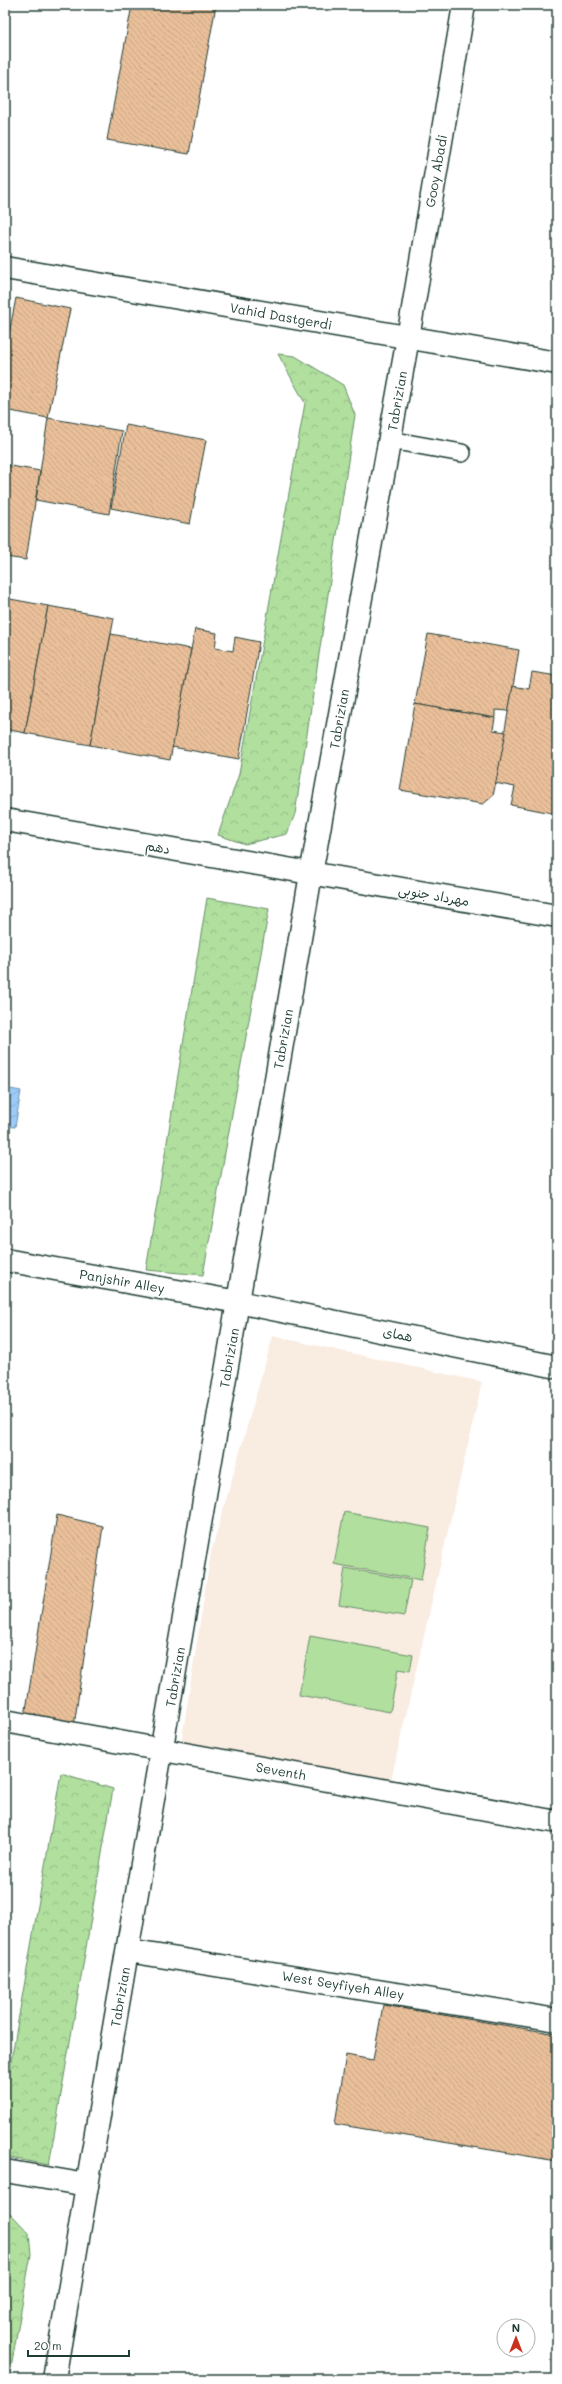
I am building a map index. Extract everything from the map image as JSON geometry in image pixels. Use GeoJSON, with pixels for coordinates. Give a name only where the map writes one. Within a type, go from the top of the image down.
{"type":"FeatureCollection","features":[{"type":"Feature","properties":{"kind":"street","name":"Gooy Abadi"},"geometry":{"type":"LineString","coordinates":[[408,338],[464,5]]}},
{"type":"Feature","properties":{"kind":"street","name":"Vahid Dastgerdi"},"geometry":{"type":"LineString","coordinates":[[5,268],[557,363]]}},
{"type":"Feature","properties":{"kind":"street","name":"Tabrizian"},"geometry":{"type":"LineString","coordinates":[[54,2379],[311,874],[408,338]]}},
{"type":"Feature","properties":{"kind":"street","name":"دهم"},"geometry":{"type":"LineString","coordinates":[[5,820],[311,874]]}},
{"type":"Feature","properties":{"kind":"street","name":"مهرداد جنوبی"},"geometry":{"type":"LineString","coordinates":[[311,874],[557,916]]}},
{"type":"Feature","properties":{"kind":"street","name":"Panjshir Alley"},"geometry":{"type":"LineString","coordinates":[[5,1260],[238,1302]]}},
{"type":"Feature","properties":{"kind":"street","name":"همای"},"geometry":{"type":"LineString","coordinates":[[238,1302],[557,1367]]}},
{"type":"Feature","properties":{"kind":"street","name":"Seventh"},"geometry":{"type":"LineString","coordinates":[[5,1721],[557,1822]]}},
{"type":"Feature","properties":{"kind":"street","name":"West Seyfiyeh Alley"},"geometry":{"type":"LineString","coordinates":[[128,1951],[557,2020]]}},
{"type":"Feature","properties":{"kind":"street"},"geometry":{"type":"LineString","coordinates":[[5,2171],[87,2184]]}},
{"type":"Feature","properties":{"kind":"lane"},"geometry":{"type":"LineString","coordinates":[[390,440],[462,453]]}},
{"type":"Feature","properties":{"kind":"shaded area"},"geometry":{"type":"Polygon","coordinates":[[[273,1336],[482,1382],[391,1780],[181,1745],[211,1552],[273,1336]]]}},
{"type":"Feature","properties":{"kind":"green space"},"geometry":{"type":"Polygon","coordinates":[[[278,354],[295,356],[343,385],[355,415],[295,814],[287,834],[245,844],[218,835],[239,774],[305,403],[278,354]]]}},
{"type":"Feature","properties":{"kind":"green space"},"geometry":{"type":"Polygon","coordinates":[[[207,898],[269,909],[203,1275],[146,1270],[207,898]]]}},
{"type":"Feature","properties":{"kind":"green space"},"geometry":{"type":"Polygon","coordinates":[[[344,1512],[430,1528],[421,1580],[334,1564],[344,1512]]]}},
{"type":"Feature","properties":{"kind":"green space"},"geometry":{"type":"Polygon","coordinates":[[[345,1568],[411,1580],[404,1616],[339,1605],[345,1568]]]}},
{"type":"Feature","properties":{"kind":"green space"},"geometry":{"type":"Polygon","coordinates":[[[310,1636],[413,1655],[410,1671],[398,1669],[390,1712],[299,1695],[310,1636]]]}},
{"type":"Feature","properties":{"kind":"green space"},"geometry":{"type":"Polygon","coordinates":[[[61,1773],[113,1789],[49,2165],[5,2157],[5,2096],[61,1773]]]}},
{"type":"Feature","properties":{"kind":"green space"},"geometry":{"type":"Polygon","coordinates":[[[5,2212],[11,2214],[29,2233],[31,2254],[9,2379],[5,2379],[5,2212]]]}},
{"type":"Feature","properties":{"kind":"water"},"geometry":{"type":"Polygon","coordinates":[[[5,1088],[21,1091],[15,1127],[5,1126],[5,1088]]]}},
{"type":"Feature","properties":{"kind":"building"},"geometry":{"type":"Polygon","coordinates":[[[132,5],[216,5],[189,154],[107,140],[132,5]]]}},
{"type":"Feature","properties":{"kind":"building"},"geometry":{"type":"Polygon","coordinates":[[[16,298],[70,309],[48,418],[5,410],[5,354],[16,298]]]}},
{"type":"Feature","properties":{"kind":"building"},"geometry":{"type":"Polygon","coordinates":[[[48,418],[122,431],[109,514],[36,500],[48,418]]]}},
{"type":"Feature","properties":{"kind":"building"},"geometry":{"type":"Polygon","coordinates":[[[126,425],[206,440],[190,524],[111,508],[126,425]]]}},
{"type":"Feature","properties":{"kind":"building"},"geometry":{"type":"Polygon","coordinates":[[[5,465],[40,471],[26,560],[5,557],[5,465]]]}},
{"type":"Feature","properties":{"kind":"building"},"geometry":{"type":"Polygon","coordinates":[[[5,598],[48,606],[25,733],[5,729],[5,598]]]}},
{"type":"Feature","properties":{"kind":"building"},"geometry":{"type":"Polygon","coordinates":[[[48,606],[114,618],[90,745],[25,733],[48,606]]]}},
{"type":"Feature","properties":{"kind":"building"},"geometry":{"type":"Polygon","coordinates":[[[195,629],[217,633],[215,648],[233,651],[235,637],[259,642],[239,759],[172,747],[195,629]]]}},
{"type":"Feature","properties":{"kind":"building"},"geometry":{"type":"Polygon","coordinates":[[[111,634],[191,649],[170,760],[90,745],[111,634]]]}},
{"type":"Feature","properties":{"kind":"building"},"geometry":{"type":"Polygon","coordinates":[[[428,634],[519,650],[509,711],[495,710],[495,718],[415,704],[428,634]]]}},
{"type":"Feature","properties":{"kind":"building"},"geometry":{"type":"Polygon","coordinates":[[[532,672],[557,676],[557,814],[511,805],[515,787],[495,783],[513,686],[529,689],[532,672]]]}},
{"type":"Feature","properties":{"kind":"building"},"geometry":{"type":"Polygon","coordinates":[[[415,704],[495,718],[493,730],[506,732],[493,796],[483,804],[400,790],[415,704]]]}},
{"type":"Feature","properties":{"kind":"building"},"geometry":{"type":"Polygon","coordinates":[[[57,1515],[103,1526],[74,1726],[25,1716],[57,1515]]]}},
{"type":"Feature","properties":{"kind":"building"},"geometry":{"type":"Polygon","coordinates":[[[383,2005],[557,2034],[557,2161],[335,2124],[346,2055],[373,2060],[383,2005]]]}}]}
